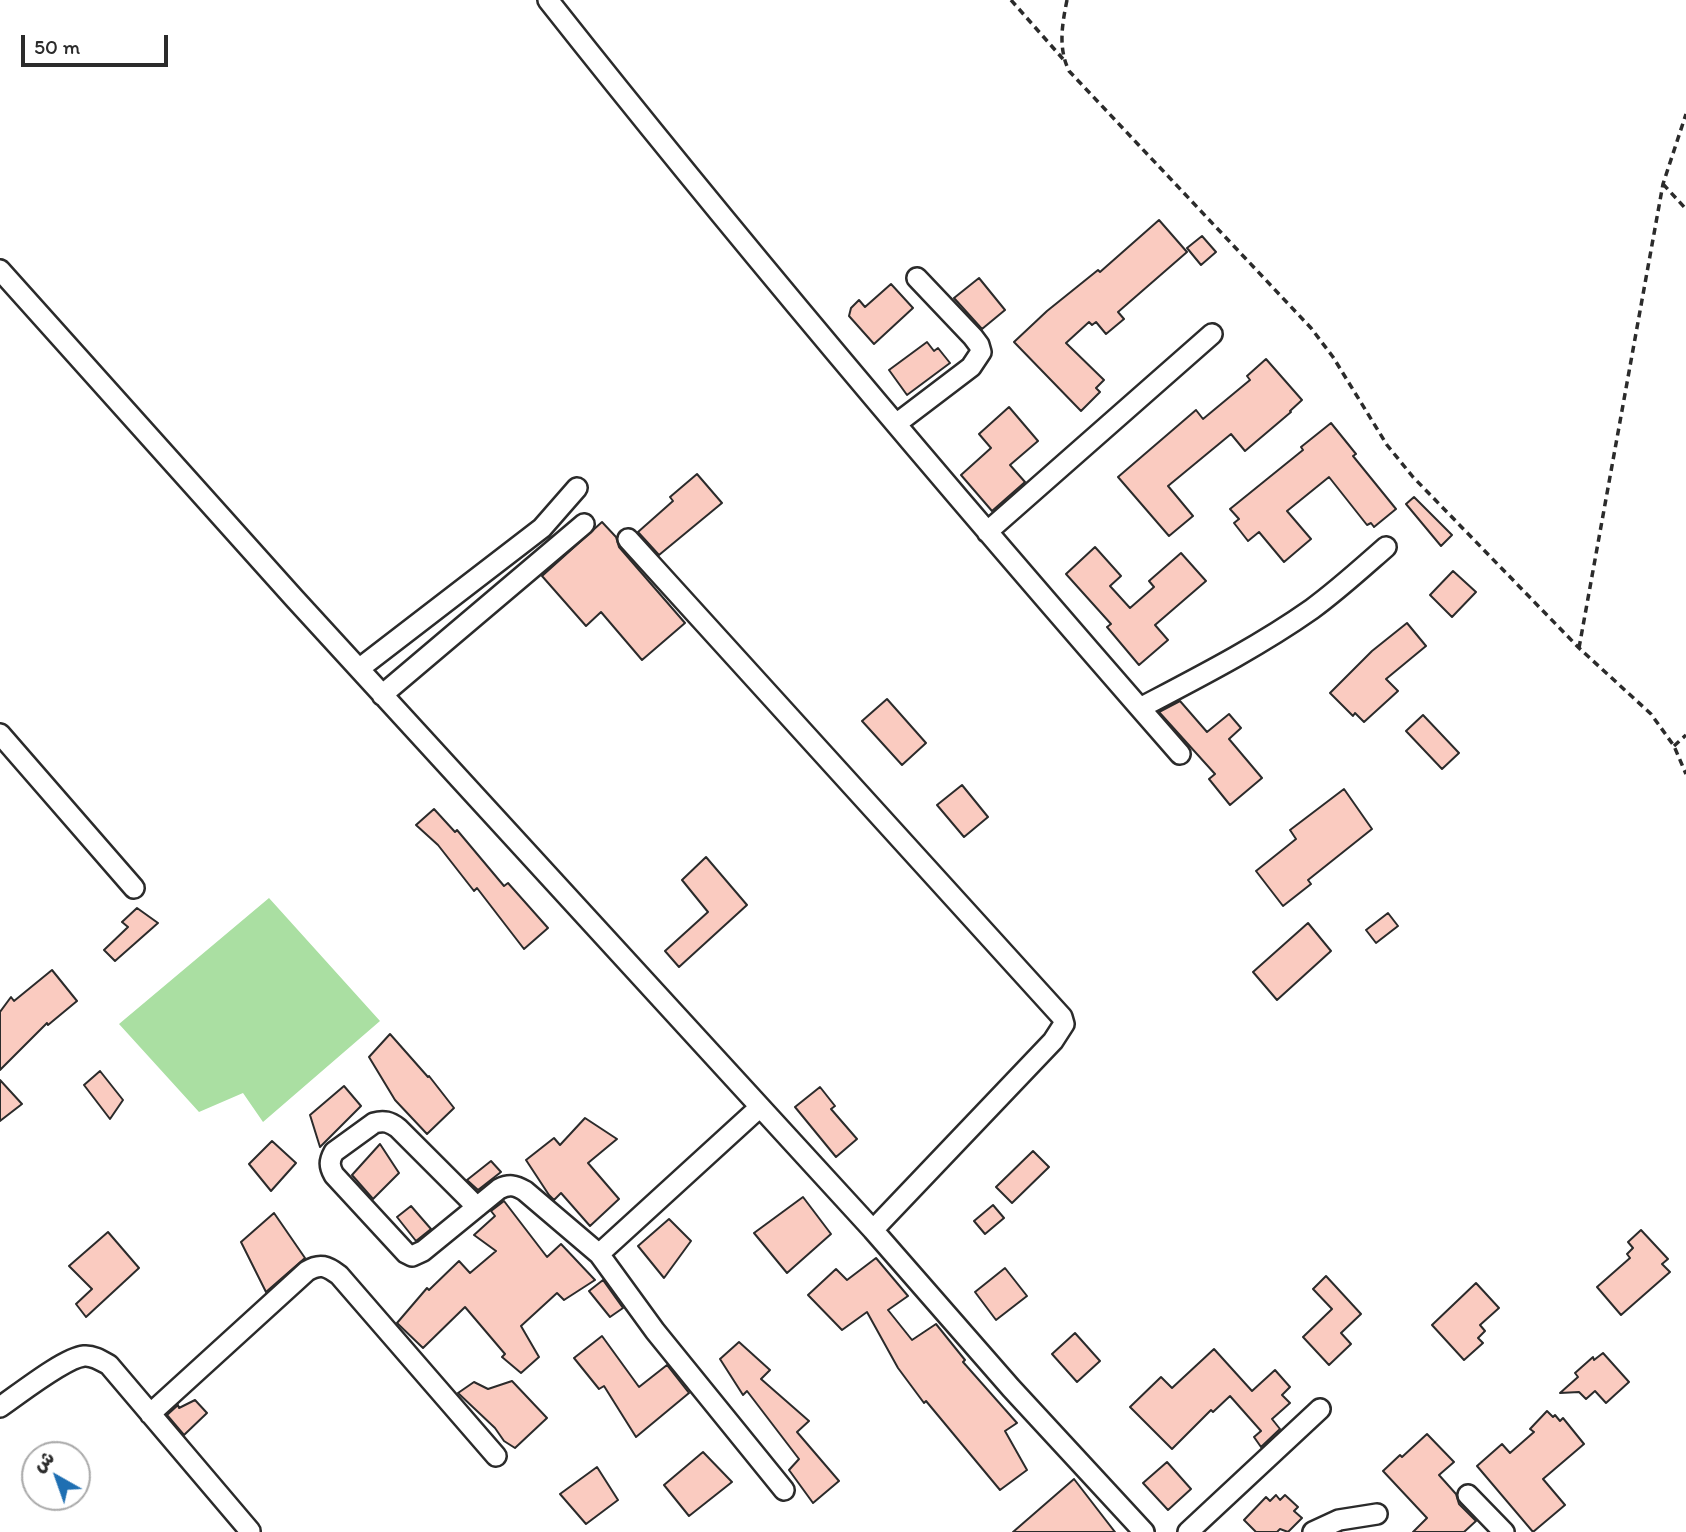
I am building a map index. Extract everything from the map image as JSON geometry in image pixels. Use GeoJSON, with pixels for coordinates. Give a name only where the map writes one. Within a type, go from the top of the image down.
{"type":"FeatureCollection","features":[{"type":"Feature","properties":{"kind":"street"},"geometry":{"type":"LineString","coordinates":[[548,0],[757,260],[987,532],[1180,754]]}},
{"type":"Feature","properties":{"kind":"street"},"geometry":{"type":"LineString","coordinates":[[0,270],[382,695],[873,1230],[1137,1530]]}},
{"type":"Feature","properties":{"kind":"street"},"geometry":{"type":"LineString","coordinates":[[896,424],[971,367],[981,352],[973,337],[917,278]]}},
{"type":"Feature","properties":{"kind":"street"},"geometry":{"type":"LineString","coordinates":[[987,532],[1212,334]]}},
{"type":"Feature","properties":{"kind":"street"},"geometry":{"type":"LineString","coordinates":[[360,668],[542,528],[577,488]]}},
{"type":"Feature","properties":{"kind":"street"},"geometry":{"type":"LineString","coordinates":[[382,695],[584,524]]}},
{"type":"Feature","properties":{"kind":"street"},"geometry":{"type":"LineString","coordinates":[[628,539],[1062,1017],[1064,1024],[1053,1041],[873,1230]]}},
{"type":"Feature","properties":{"kind":"street"},"geometry":{"type":"LineString","coordinates":[[1140,708],[1275,634],[1314,607],[1386,547]]}},
{"type":"Feature","properties":{"kind":"street"},"geometry":{"type":"LineString","coordinates":[[0,734],[134,888]]}},
{"type":"Feature","properties":{"kind":"street"},"geometry":{"type":"LineString","coordinates":[[599,1254],[760,1107]]}},
{"type":"Feature","properties":{"kind":"street"},"geometry":{"type":"LineString","coordinates":[[477,1207],[390,1122],[374,1123],[334,1152],[331,1158],[330,1167],[334,1175],[406,1253],[412,1256],[423,1251],[477,1207],[499,1189],[508,1185],[516,1186],[599,1254],[655,1331],[784,1490]]}},
{"type":"Feature","properties":{"kind":"street"},"geometry":{"type":"LineString","coordinates":[[150,1414],[307,1271],[323,1266],[339,1275],[496,1455]]}},
{"type":"Feature","properties":{"kind":"street"},"geometry":{"type":"LineString","coordinates":[[0,1407],[70,1361],[85,1356],[97,1358],[109,1366],[250,1531]]}},
{"type":"Feature","properties":{"kind":"street"},"geometry":{"type":"LineString","coordinates":[[1188,1532],[1320,1409]]}},
{"type":"Feature","properties":{"kind":"street"},"geometry":{"type":"LineString","coordinates":[[1468,1495],[1504,1532]]}},
{"type":"Feature","properties":{"kind":"street"},"geometry":{"type":"LineString","coordinates":[[1313,1532],[1339,1520],[1377,1514]]}},
{"type":"Feature","properties":{"kind":"path"},"geometry":{"type":"LineString","coordinates":[[1011,0],[1064,60]]}},
{"type":"Feature","properties":{"kind":"path"},"geometry":{"type":"LineString","coordinates":[[1067,0],[1061,42],[1069,71],[1311,328],[1333,357],[1387,444],[1413,477],[1578,648],[1651,714],[1674,746],[1686,774]]}},
{"type":"Feature","properties":{"kind":"path"},"geometry":{"type":"LineString","coordinates":[[1578,648],[1663,184],[1686,114]]}},
{"type":"Feature","properties":{"kind":"path"},"geometry":{"type":"LineString","coordinates":[[1663,184],[1686,209]]}},
{"type":"Feature","properties":{"kind":"path"},"geometry":{"type":"LineString","coordinates":[[1674,746],[1686,735]]}},
{"type":"Feature","properties":{"kind":"green space"},"geometry":{"type":"Polygon","coordinates":[[[269,898],[380,1021],[263,1122],[243,1093],[199,1112],[119,1024],[269,898]]]}},
{"type":"Feature","properties":{"kind":"building"},"geometry":{"type":"Polygon","coordinates":[[[1159,220],[1187,252],[1118,312],[1124,319],[1106,334],[1096,322],[1092,325],[1089,322],[1066,343],[1104,380],[1096,388],[1100,392],[1081,411],[1014,342],[1047,311],[1098,270],[1100,272],[1159,220]]]}},
{"type":"Feature","properties":{"kind":"building"},"geometry":{"type":"Polygon","coordinates":[[[1202,236],[1216,252],[1201,265],[1187,248],[1202,236]]]}},
{"type":"Feature","properties":{"kind":"building"},"geometry":{"type":"Polygon","coordinates":[[[979,278],[1005,310],[982,329],[954,298],[979,278]]]}},
{"type":"Feature","properties":{"kind":"building"},"geometry":{"type":"Polygon","coordinates":[[[891,284],[913,308],[874,344],[849,316],[851,308],[859,300],[865,307],[891,284]]]}},
{"type":"Feature","properties":{"kind":"building"},"geometry":{"type":"Polygon","coordinates":[[[927,342],[934,351],[938,348],[950,363],[907,395],[889,370],[927,342]]]}},
{"type":"Feature","properties":{"kind":"building"},"geometry":{"type":"Polygon","coordinates":[[[1266,359],[1302,400],[1245,451],[1231,434],[1168,486],[1193,516],[1169,536],[1118,477],[1196,410],[1203,419],[1250,380],[1247,376],[1266,359]]]}},
{"type":"Feature","properties":{"kind":"building"},"geometry":{"type":"Polygon","coordinates":[[[1009,407],[1038,441],[1010,465],[1025,482],[992,511],[961,475],[991,448],[979,434],[1009,407]]]}},
{"type":"Feature","properties":{"kind":"building"},"geometry":{"type":"Polygon","coordinates":[[[1331,423],[1356,454],[1353,456],[1396,509],[1374,527],[1371,523],[1367,525],[1329,477],[1287,511],[1311,539],[1284,562],[1259,532],[1248,541],[1234,523],[1239,519],[1230,509],[1303,450],[1301,447],[1331,423]]]}},
{"type":"Feature","properties":{"kind":"building"},"geometry":{"type":"Polygon","coordinates":[[[697,474],[722,503],[659,555],[638,532],[673,501],[670,497],[697,474]]]}},
{"type":"Feature","properties":{"kind":"building"},"geometry":{"type":"Polygon","coordinates":[[[1414,497],[1452,535],[1441,546],[1406,504],[1414,497]]]}},
{"type":"Feature","properties":{"kind":"building"},"geometry":{"type":"Polygon","coordinates":[[[602,522],[616,537],[619,547],[685,623],[642,660],[601,612],[586,626],[542,576],[602,522]]]}},
{"type":"Feature","properties":{"kind":"building"},"geometry":{"type":"Polygon","coordinates":[[[1095,547],[1121,576],[1110,586],[1130,608],[1154,587],[1149,581],[1181,553],[1206,581],[1155,625],[1168,640],[1139,665],[1107,627],[1111,624],[1066,574],[1095,547]]]}},
{"type":"Feature","properties":{"kind":"building"},"geometry":{"type":"Polygon","coordinates":[[[1453,571],[1476,592],[1452,617],[1430,595],[1453,571]]]}},
{"type":"Feature","properties":{"kind":"building"},"geometry":{"type":"Polygon","coordinates":[[[1407,623],[1426,646],[1386,679],[1398,691],[1364,722],[1355,713],[1353,716],[1330,693],[1372,651],[1407,623]]]}},
{"type":"Feature","properties":{"kind":"building"},"geometry":{"type":"Polygon","coordinates":[[[887,699],[926,743],[902,765],[862,721],[887,699]]]}},
{"type":"Feature","properties":{"kind":"building"},"geometry":{"type":"Polygon","coordinates":[[[1180,701],[1207,732],[1229,714],[1241,728],[1229,739],[1262,778],[1230,805],[1209,779],[1215,774],[1159,712],[1180,701]]]}},
{"type":"Feature","properties":{"kind":"building"},"geometry":{"type":"Polygon","coordinates":[[[1423,715],[1459,753],[1442,769],[1406,731],[1423,715]]]}},
{"type":"Feature","properties":{"kind":"building"},"geometry":{"type":"Polygon","coordinates":[[[962,785],[988,817],[964,837],[937,805],[962,785]]]}},
{"type":"Feature","properties":{"kind":"building"},"geometry":{"type":"Polygon","coordinates":[[[1344,789],[1372,829],[1308,880],[1311,884],[1283,906],[1256,871],[1296,839],[1290,830],[1344,789]]]}},
{"type":"Feature","properties":{"kind":"building"},"geometry":{"type":"Polygon","coordinates":[[[434,809],[455,832],[457,830],[504,886],[508,883],[548,928],[524,949],[477,888],[474,891],[438,845],[416,825],[434,809]]]}},
{"type":"Feature","properties":{"kind":"building"},"geometry":{"type":"Polygon","coordinates":[[[706,857],[747,905],[679,967],[665,951],[708,912],[682,880],[706,857]]]}},
{"type":"Feature","properties":{"kind":"building"},"geometry":{"type":"Polygon","coordinates":[[[137,908],[158,923],[115,961],[104,950],[128,927],[122,922],[137,908]]]}},
{"type":"Feature","properties":{"kind":"building"},"geometry":{"type":"Polygon","coordinates":[[[1388,913],[1398,926],[1376,943],[1366,930],[1388,913]]]}},
{"type":"Feature","properties":{"kind":"building"},"geometry":{"type":"Polygon","coordinates":[[[1308,923],[1331,951],[1277,1000],[1253,972],[1308,923]]]}},
{"type":"Feature","properties":{"kind":"building"},"geometry":{"type":"Polygon","coordinates":[[[52,970],[77,1001],[48,1025],[47,1023],[0,1070],[0,1012],[11,997],[14,1001],[52,970]]]}},
{"type":"Feature","properties":{"kind":"building"},"geometry":{"type":"Polygon","coordinates":[[[390,1034],[454,1108],[427,1134],[395,1100],[369,1057],[390,1034]]]}},
{"type":"Feature","properties":{"kind":"building"},"geometry":{"type":"Polygon","coordinates":[[[100,1071],[123,1100],[110,1119],[84,1085],[100,1071]]]}},
{"type":"Feature","properties":{"kind":"building"},"geometry":{"type":"Polygon","coordinates":[[[0,1080],[22,1104],[0,1121],[0,1080]]]}},
{"type":"Feature","properties":{"kind":"building"},"geometry":{"type":"Polygon","coordinates":[[[344,1086],[361,1106],[320,1147],[310,1115],[344,1086]]]}},
{"type":"Feature","properties":{"kind":"building"},"geometry":{"type":"Polygon","coordinates":[[[820,1087],[835,1106],[831,1109],[857,1139],[836,1157],[795,1107],[820,1087]]]}},
{"type":"Feature","properties":{"kind":"building"},"geometry":{"type":"Polygon","coordinates":[[[585,1118],[617,1139],[588,1163],[619,1199],[590,1226],[561,1193],[554,1200],[549,1195],[526,1160],[554,1138],[560,1145],[585,1118]]]}},
{"type":"Feature","properties":{"kind":"building"},"geometry":{"type":"Polygon","coordinates":[[[272,1141],[296,1163],[271,1191],[249,1164],[272,1141]]]}},
{"type":"Feature","properties":{"kind":"building"},"geometry":{"type":"Polygon","coordinates":[[[380,1144],[399,1173],[373,1199],[352,1175],[380,1144]]]}},
{"type":"Feature","properties":{"kind":"building"},"geometry":{"type":"Polygon","coordinates":[[[1033,1151],[1049,1167],[1012,1203],[996,1187],[1033,1151]]]}},
{"type":"Feature","properties":{"kind":"building"},"geometry":{"type":"Polygon","coordinates":[[[491,1161],[501,1172],[478,1190],[467,1180],[491,1161]]]}},
{"type":"Feature","properties":{"kind":"building"},"geometry":{"type":"Polygon","coordinates":[[[803,1197],[831,1234],[787,1273],[754,1233],[803,1197]]]}},
{"type":"Feature","properties":{"kind":"building"},"geometry":{"type":"Polygon","coordinates":[[[504,1201],[547,1257],[561,1244],[595,1280],[564,1300],[557,1293],[521,1326],[539,1357],[521,1373],[502,1357],[505,1354],[465,1307],[423,1348],[397,1323],[427,1288],[429,1290],[459,1261],[470,1273],[496,1251],[474,1235],[495,1216],[491,1211],[504,1201]]]}},
{"type":"Feature","properties":{"kind":"building"},"geometry":{"type":"Polygon","coordinates":[[[993,1205],[1004,1218],[985,1234],[974,1221],[993,1205]]]}},
{"type":"Feature","properties":{"kind":"building"},"geometry":{"type":"Polygon","coordinates":[[[411,1206],[431,1229],[416,1241],[397,1217],[411,1206]]]}},
{"type":"Feature","properties":{"kind":"building"},"geometry":{"type":"Polygon","coordinates":[[[274,1213],[305,1258],[266,1292],[241,1242],[274,1213]]]}},
{"type":"Feature","properties":{"kind":"building"},"geometry":{"type":"Polygon","coordinates":[[[669,1219],[691,1241],[664,1278],[638,1246],[669,1219]]]}},
{"type":"Feature","properties":{"kind":"building"},"geometry":{"type":"Polygon","coordinates":[[[1641,1230],[1668,1259],[1662,1264],[1670,1272],[1621,1315],[1597,1287],[1630,1258],[1627,1254],[1633,1248],[1628,1242],[1641,1230]]]}},
{"type":"Feature","properties":{"kind":"building"},"geometry":{"type":"Polygon","coordinates":[[[108,1232],[139,1268],[86,1317],[76,1304],[92,1289],[69,1266],[108,1232]]]}},
{"type":"Feature","properties":{"kind":"building"},"geometry":{"type":"Polygon","coordinates":[[[876,1258],[908,1296],[888,1310],[912,1340],[936,1324],[965,1360],[963,1362],[1017,1423],[1005,1431],[1027,1470],[1000,1490],[926,1401],[924,1403],[898,1368],[867,1312],[842,1330],[808,1295],[836,1269],[847,1280],[876,1258]]]}},
{"type":"Feature","properties":{"kind":"building"},"geometry":{"type":"Polygon","coordinates":[[[1005,1268],[1027,1296],[996,1320],[975,1292],[1005,1268]]]}},
{"type":"Feature","properties":{"kind":"building"},"geometry":{"type":"Polygon","coordinates":[[[1326,1276],[1361,1314],[1341,1333],[1351,1344],[1329,1365],[1303,1337],[1332,1309],[1313,1289],[1326,1276]]]}},
{"type":"Feature","properties":{"kind":"building"},"geometry":{"type":"Polygon","coordinates":[[[603,1280],[623,1308],[610,1317],[589,1291],[603,1280]]]}},
{"type":"Feature","properties":{"kind":"building"},"geometry":{"type":"Polygon","coordinates":[[[1476,1283],[1499,1308],[1480,1325],[1485,1331],[1478,1338],[1483,1343],[1464,1360],[1432,1325],[1476,1283]]]}},
{"type":"Feature","properties":{"kind":"building"},"geometry":{"type":"Polygon","coordinates":[[[1075,1333],[1100,1361],[1077,1382],[1052,1354],[1075,1333]]]}},
{"type":"Feature","properties":{"kind":"building"},"geometry":{"type":"Polygon","coordinates":[[[602,1336],[639,1387],[667,1365],[689,1393],[636,1437],[604,1386],[599,1389],[574,1358],[602,1336]]]}},
{"type":"Feature","properties":{"kind":"building"},"geometry":{"type":"Polygon","coordinates":[[[739,1342],[770,1370],[761,1379],[809,1421],[797,1432],[839,1481],[813,1503],[789,1470],[799,1459],[747,1391],[743,1395],[720,1359],[739,1342]]]}},
{"type":"Feature","properties":{"kind":"building"},"geometry":{"type":"Polygon","coordinates":[[[1214,1349],[1252,1391],[1275,1370],[1290,1387],[1282,1395],[1290,1403],[1272,1419],[1280,1429],[1261,1447],[1254,1437],[1261,1431],[1230,1396],[1213,1412],[1211,1410],[1172,1449],[1130,1407],[1161,1377],[1172,1388],[1214,1349]]]}},
{"type":"Feature","properties":{"kind":"building"},"geometry":{"type":"Polygon","coordinates":[[[1603,1353],[1629,1382],[1606,1403],[1595,1391],[1586,1399],[1579,1392],[1560,1393],[1578,1377],[1575,1373],[1593,1357],[1594,1360],[1603,1353]]]}},
{"type":"Feature","properties":{"kind":"building"},"geometry":{"type":"Polygon","coordinates":[[[512,1381],[547,1418],[515,1448],[504,1441],[495,1428],[458,1393],[474,1382],[488,1389],[512,1381]]]}},
{"type":"Feature","properties":{"kind":"building"},"geometry":{"type":"Polygon","coordinates":[[[195,1400],[207,1413],[184,1435],[167,1415],[178,1405],[179,1408],[195,1400]]]}},
{"type":"Feature","properties":{"kind":"building"},"geometry":{"type":"Polygon","coordinates":[[[1547,1411],[1560,1421],[1563,1418],[1584,1444],[1543,1479],[1565,1505],[1533,1532],[1477,1466],[1502,1444],[1510,1453],[1534,1432],[1530,1429],[1547,1411]]]}},
{"type":"Feature","properties":{"kind":"building"},"geometry":{"type":"Polygon","coordinates":[[[1427,1434],[1454,1462],[1439,1475],[1456,1494],[1459,1504],[1476,1521],[1464,1532],[1413,1532],[1427,1518],[1383,1471],[1427,1434]]]}},
{"type":"Feature","properties":{"kind":"building"},"geometry":{"type":"Polygon","coordinates":[[[703,1452],[732,1482],[689,1516],[664,1485],[703,1452]]]}},
{"type":"Feature","properties":{"kind":"building"},"geometry":{"type":"Polygon","coordinates":[[[1167,1462],[1191,1489],[1168,1510],[1143,1483],[1167,1462]]]}},
{"type":"Feature","properties":{"kind":"building"},"geometry":{"type":"Polygon","coordinates":[[[597,1467],[618,1500],[586,1524],[560,1494],[597,1467]]]}},
{"type":"Feature","properties":{"kind":"building"},"geometry":{"type":"Polygon","coordinates":[[[1074,1479],[1115,1532],[1013,1532],[1074,1479]]]}},
{"type":"Feature","properties":{"kind":"building"},"geometry":{"type":"Polygon","coordinates":[[[1276,1495],[1280,1500],[1285,1495],[1298,1507],[1294,1511],[1302,1518],[1288,1532],[1280,1529],[1277,1532],[1256,1532],[1244,1520],[1266,1497],[1270,1501],[1276,1495]]]}}]}
